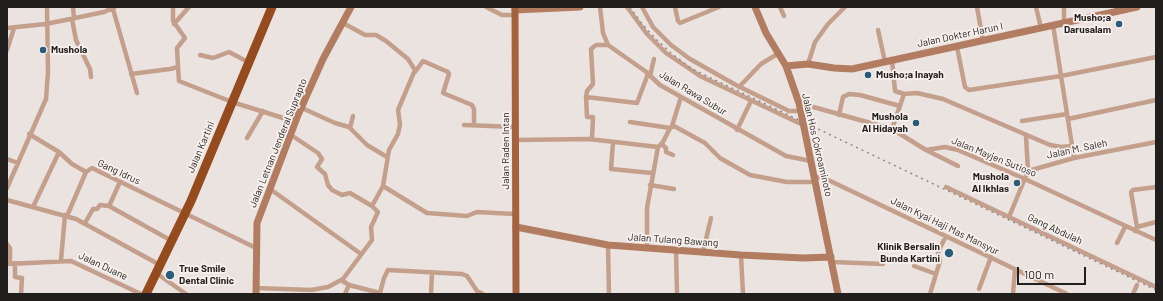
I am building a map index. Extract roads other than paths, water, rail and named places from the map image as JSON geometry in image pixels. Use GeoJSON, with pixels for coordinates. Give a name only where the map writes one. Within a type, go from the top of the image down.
{"type":"FeatureCollection","features":[{"type":"Feature","properties":{"kind":"highway","name":"Jalan Kartini"},"geometry":{"type":"LineString","coordinates":[[146,294],[185,215],[272,7]]}},
{"type":"Feature","properties":{"kind":"main road","name":"Jalan Raden Intan"},"geometry":{"type":"LineString","coordinates":[[515,11],[516,140],[514,214],[516,227],[516,294]]}},
{"type":"Feature","properties":{"kind":"street"},"geometry":{"type":"LineString","coordinates":[[7,188],[46,97],[48,62],[46,24],[47,7]]}},
{"type":"Feature","properties":{"kind":"street"},"geometry":{"type":"LineString","coordinates":[[73,7],[76,40],[90,69],[91,77]]}},
{"type":"Feature","properties":{"kind":"street"},"geometry":{"type":"LineString","coordinates":[[173,7],[172,18],[174,24],[185,38],[177,48],[179,81],[232,102],[296,122]]}},
{"type":"Feature","properties":{"kind":"street"},"geometry":{"type":"LineString","coordinates":[[174,24],[189,7]]}},
{"type":"Feature","properties":{"kind":"street","name":"Jalan Letnan Jenderal Suprapto"},"geometry":{"type":"LineString","coordinates":[[256,291],[257,223],[302,108],[324,59],[351,7]]}},
{"type":"Feature","properties":{"kind":"street"},"geometry":{"type":"LineString","coordinates":[[486,7],[502,15],[515,11],[580,7]]}},
{"type":"Feature","properties":{"kind":"street"},"geometry":{"type":"LineString","coordinates":[[592,139],[593,117],[587,117],[586,97],[587,91],[592,84],[592,47],[596,45],[608,45],[604,37],[600,7]]}},
{"type":"Feature","properties":{"kind":"street"},"geometry":{"type":"LineString","coordinates":[[627,7],[647,34],[666,53],[700,76],[803,125]]}},
{"type":"Feature","properties":{"kind":"street"},"geometry":{"type":"LineString","coordinates":[[642,7],[653,27],[671,45],[690,59],[739,87],[789,111],[800,111]]}},
{"type":"Feature","properties":{"kind":"street"},"geometry":{"type":"LineString","coordinates":[[675,7],[678,21],[680,23],[719,7]]}},
{"type":"Feature","properties":{"kind":"street"},"geometry":{"type":"LineString","coordinates":[[705,7],[707,12]]}},
{"type":"Feature","properties":{"kind":"street","name":"Jalan Hos Cokroaminoto"},"geometry":{"type":"LineString","coordinates":[[755,7],[766,33],[786,66],[799,103],[838,294]]}},
{"type":"Feature","properties":{"kind":"street"},"geometry":{"type":"LineString","coordinates":[[780,7],[784,16]]}},
{"type":"Feature","properties":{"kind":"street"},"geometry":{"type":"LineString","coordinates":[[808,64],[815,42],[828,24],[845,7]]}},
{"type":"Feature","properties":{"kind":"street"},"geometry":{"type":"LineString","coordinates":[[977,7],[983,41]]}},
{"type":"Feature","properties":{"kind":"street"},"geometry":{"type":"LineString","coordinates":[[1036,7],[1041,28]]}},
{"type":"Feature","properties":{"kind":"street"},"geometry":{"type":"LineString","coordinates":[[1064,7],[1064,23]]}},
{"type":"Feature","properties":{"kind":"street","name":"Jalan Dokter Harun I"},"geometry":{"type":"LineString","coordinates":[[786,66],[808,64],[843,69],[1053,26],[1124,8],[1137,7]]}},
{"type":"Feature","properties":{"kind":"street"},"geometry":{"type":"LineString","coordinates":[[7,28],[46,24],[104,12],[114,8],[137,93]]}},
{"type":"Feature","properties":{"kind":"street"},"geometry":{"type":"LineString","coordinates":[[343,23],[365,35],[376,35],[386,41],[414,65],[415,72]]}},
{"type":"Feature","properties":{"kind":"street"},"geometry":{"type":"LineString","coordinates":[[1053,26],[1074,158]]}},
{"type":"Feature","properties":{"kind":"street"},"geometry":{"type":"LineString","coordinates":[[7,50],[14,28]]}},
{"type":"Feature","properties":{"kind":"street"},"geometry":{"type":"LineString","coordinates":[[878,30],[888,61],[895,91],[904,94],[917,93],[942,99],[1026,136],[1056,147],[1072,146]]}},
{"type":"Feature","properties":{"kind":"street","name":"Jalan Rawa Subur"},"geometry":{"type":"LineString","coordinates":[[608,45],[649,75],[660,85],[737,130],[786,156],[811,161]]}},
{"type":"Feature","properties":{"kind":"street"},"geometry":{"type":"LineString","coordinates":[[957,46],[966,89],[971,90],[1061,76],[1156,57]]}},
{"type":"Feature","properties":{"kind":"street"},"geometry":{"type":"LineString","coordinates":[[200,55],[213,58],[229,52],[248,62]]}},
{"type":"Feature","properties":{"kind":"street"},"geometry":{"type":"LineString","coordinates":[[739,87],[761,64],[779,53]]}},
{"type":"Feature","properties":{"kind":"street"},"geometry":{"type":"LineString","coordinates":[[586,97],[637,103],[654,59]]}},
{"type":"Feature","properties":{"kind":"street"},"geometry":{"type":"LineString","coordinates":[[372,206],[383,186],[387,157],[400,128],[398,110],[415,72],[423,61],[448,72],[449,74],[443,92],[472,106],[474,109],[474,126]]}},
{"type":"Feature","properties":{"kind":"street"},"geometry":{"type":"LineString","coordinates":[[131,74],[178,67]]}},
{"type":"Feature","properties":{"kind":"street"},"geometry":{"type":"LineString","coordinates":[[839,115],[843,98],[850,94],[860,95],[900,106]]}},
{"type":"Feature","properties":{"kind":"street"},"geometry":{"type":"LineString","coordinates":[[892,129],[904,94]]}},
{"type":"Feature","properties":{"kind":"street"},"geometry":{"type":"LineString","coordinates":[[646,248],[652,173],[659,145],[671,127],[682,97]]}},
{"type":"Feature","properties":{"kind":"street"},"geometry":{"type":"LineString","coordinates":[[1022,121],[1067,116],[1156,100]]}},
{"type":"Feature","properties":{"kind":"street"},"geometry":{"type":"LineString","coordinates":[[737,130],[750,103]]}},
{"type":"Feature","properties":{"kind":"street"},"geometry":{"type":"LineString","coordinates":[[799,103],[892,129],[926,150],[958,166]]}},
{"type":"Feature","properties":{"kind":"street"},"geometry":{"type":"LineString","coordinates":[[302,108],[335,123],[349,127],[367,145],[387,157]]}},
{"type":"Feature","properties":{"kind":"street"},"geometry":{"type":"LineString","coordinates":[[247,138],[263,111]]}},
{"type":"Feature","properties":{"kind":"street"},"geometry":{"type":"LineString","coordinates":[[349,127],[353,116]]}},
{"type":"Feature","properties":{"kind":"street"},"geometry":{"type":"LineString","coordinates":[[630,122],[671,127],[705,143],[720,158],[750,175],[787,182],[815,179]]}},
{"type":"Feature","properties":{"kind":"street"},"geometry":{"type":"LineString","coordinates":[[464,125],[516,128]]}},
{"type":"Feature","properties":{"kind":"street","name":"Gang Idrus"},"geometry":{"type":"LineString","coordinates":[[30,134],[59,152],[72,164],[86,172],[92,168],[185,215],[256,248]]}},
{"type":"Feature","properties":{"kind":"street"},"geometry":{"type":"LineString","coordinates":[[256,291],[311,290],[328,286],[341,280],[372,240],[371,227],[378,212],[372,206],[350,193],[342,195],[332,190],[328,185],[325,174],[317,167],[321,157],[312,148],[291,135]]}},
{"type":"Feature","properties":{"kind":"street"},"geometry":{"type":"LineString","coordinates":[[1009,217],[1028,171],[1026,136]]}},
{"type":"Feature","properties":{"kind":"street"},"geometry":{"type":"LineString","coordinates":[[516,140],[592,139],[659,145],[666,148],[666,152],[673,155]]}},
{"type":"Feature","properties":{"kind":"street"},"geometry":{"type":"LineString","coordinates":[[613,142],[611,169],[652,173]]}},
{"type":"Feature","properties":{"kind":"street","name":"Jalan M. Saleh"},"geometry":{"type":"LineString","coordinates":[[1028,171],[1074,158],[1156,142]]}},
{"type":"Feature","properties":{"kind":"street","name":"Jalan Mayjen Sutioso"},"geometry":{"type":"LineString","coordinates":[[926,150],[945,147],[952,148],[1025,179],[1126,227],[1136,229],[1156,240]]}},
{"type":"Feature","properties":{"kind":"street"},"geometry":{"type":"LineString","coordinates":[[33,207],[59,152]]}},
{"type":"Feature","properties":{"kind":"street"},"geometry":{"type":"LineString","coordinates":[[7,159],[18,163]]}},
{"type":"Feature","properties":{"kind":"street"},"geometry":{"type":"LineString","coordinates":[[61,260],[66,215],[86,172]]}},
{"type":"Feature","properties":{"kind":"street","name":"Jalan Kyai Haji Mas Mansyur"},"geometry":{"type":"LineString","coordinates":[[815,179],[824,178],[1067,294]]}},
{"type":"Feature","properties":{"kind":"street"},"geometry":{"type":"LineString","coordinates":[[109,206],[120,182]]}},
{"type":"Feature","properties":{"kind":"street"},"geometry":{"type":"LineString","coordinates":[[650,185],[674,189]]}},
{"type":"Feature","properties":{"kind":"street"},"geometry":{"type":"LineString","coordinates":[[383,186],[427,213],[466,216],[477,212],[514,214]]}},
{"type":"Feature","properties":{"kind":"street","name":"Gang Abdulah"},"geometry":{"type":"LineString","coordinates":[[946,187],[1156,287]]}},
{"type":"Feature","properties":{"kind":"street"},"geometry":{"type":"LineString","coordinates":[[1156,187],[1133,190],[1131,192],[1136,229],[1156,222]]}},
{"type":"Feature","properties":{"kind":"street"},"geometry":{"type":"LineString","coordinates":[[270,189],[361,254]]}},
{"type":"Feature","properties":{"kind":"street"},"geometry":{"type":"LineString","coordinates":[[7,200],[66,215],[85,223],[158,269],[186,294]]}},
{"type":"Feature","properties":{"kind":"street"},"geometry":{"type":"LineString","coordinates":[[85,223],[93,209],[97,209],[100,205],[109,206],[172,241]]}},
{"type":"Feature","properties":{"kind":"street"},"geometry":{"type":"LineString","coordinates":[[704,252],[710,218]]}},
{"type":"Feature","properties":{"kind":"street","name":"Jalan Tulang Bawang"},"geometry":{"type":"LineString","coordinates":[[516,227],[608,245],[831,260]]}},
{"type":"Feature","properties":{"kind":"street"},"geometry":{"type":"LineString","coordinates":[[1117,243],[1126,227]]}},
{"type":"Feature","properties":{"kind":"street"},"geometry":{"type":"LineString","coordinates":[[930,294],[940,258],[938,252],[946,236]]}},
{"type":"Feature","properties":{"kind":"street"},"geometry":{"type":"LineString","coordinates":[[7,244],[10,248],[11,263],[15,277],[22,278],[21,294]]}},
{"type":"Feature","properties":{"kind":"street"},"geometry":{"type":"LineString","coordinates":[[608,245],[609,294]]}},
{"type":"Feature","properties":{"kind":"street"},"geometry":{"type":"LineString","coordinates":[[676,250],[677,294]]}},
{"type":"Feature","properties":{"kind":"street"},"geometry":{"type":"LineString","coordinates":[[742,255],[743,294]]}},
{"type":"Feature","properties":{"kind":"street"},"geometry":{"type":"LineString","coordinates":[[979,289],[991,257]]}},
{"type":"Feature","properties":{"kind":"street","name":"Jalan Duane"},"geometry":{"type":"LineString","coordinates":[[11,263],[61,260],[71,261],[141,294]]}},
{"type":"Feature","properties":{"kind":"street"},"geometry":{"type":"LineString","coordinates":[[831,260],[883,264]]}},
{"type":"Feature","properties":{"kind":"street"},"geometry":{"type":"LineString","coordinates":[[914,266],[936,274]]}},
{"type":"Feature","properties":{"kind":"street"},"geometry":{"type":"LineString","coordinates":[[1013,294],[1015,269]]}},
{"type":"Feature","properties":{"kind":"street"},"geometry":{"type":"LineString","coordinates":[[341,280],[349,285],[380,293],[388,270],[465,274],[474,288],[482,294]]}},
{"type":"Feature","properties":{"kind":"street"},"geometry":{"type":"LineString","coordinates":[[431,294],[432,272]]}},
{"type":"Feature","properties":{"kind":"street"},"geometry":{"type":"LineString","coordinates":[[345,294],[349,285]]}},
{"type":"Feature","properties":{"kind":"street"},"geometry":{"type":"LineString","coordinates":[[1133,294],[1137,285]]}},
{"type":"Feature","properties":{"kind":"railway"},"geometry":{"type":"LineString","coordinates":[[630,7],[642,24],[656,39],[692,69],[1156,290]]}},
{"type":"Feature","properties":{"kind":"place","name":"Musho;a Darusalam"},"geometry":{"type":"Point","coordinates":[1119,24]}},
{"type":"Feature","properties":{"kind":"place","name":"Mushola"},"geometry":{"type":"Point","coordinates":[43,50]}},
{"type":"Feature","properties":{"kind":"place","name":"Musho;a Inayah"},"geometry":{"type":"Point","coordinates":[868,75]}},
{"type":"Feature","properties":{"kind":"place","name":"Mushola Al Hidayah"},"geometry":{"type":"Point","coordinates":[916,123]}},
{"type":"Feature","properties":{"kind":"place","name":"Mushola Al Ikhlas"},"geometry":{"type":"Point","coordinates":[1017,183]}},
{"type":"Feature","properties":{"kind":"place","name":"Klinik Bersalin Bunda Kartini"},"geometry":{"type":"Point","coordinates":[949,253]}},
{"type":"Feature","properties":{"kind":"place","name":"True Smile Dental Clinic"},"geometry":{"type":"Point","coordinates":[170,275]}}]}
